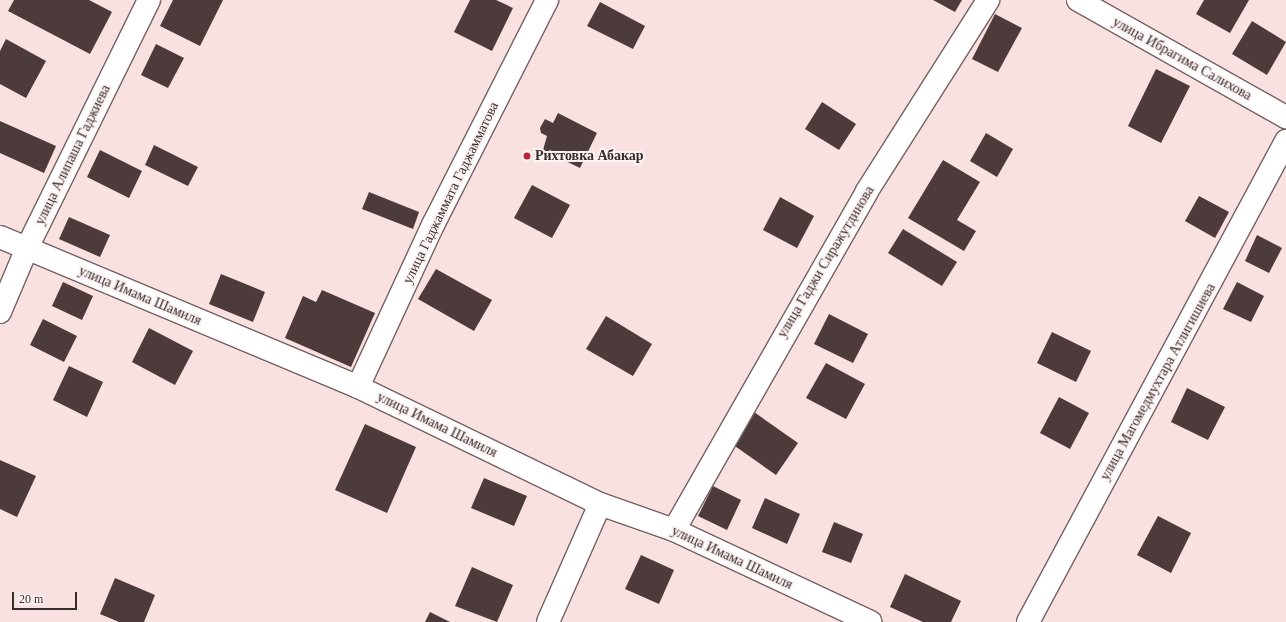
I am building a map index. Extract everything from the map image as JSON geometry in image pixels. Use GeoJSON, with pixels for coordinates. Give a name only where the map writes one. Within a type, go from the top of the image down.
{"type":"FeatureCollection","features":[{"type":"Feature","properties":{"kind":"street","name":"улица Алипаша Гаджиева"},"geometry":{"type":"LineString","coordinates":[[0,312],[27,248],[149,0]]}},
{"type":"Feature","properties":{"kind":"street","name":"улица Гаджаммата Гаджамматова"},"geometry":{"type":"LineString","coordinates":[[358,387],[433,225],[547,0]]}},
{"type":"Feature","properties":{"kind":"street","name":"улица Гаджи Сиражутдинова"},"geometry":{"type":"LineString","coordinates":[[674,530],[770,355],[867,191],[988,0]]}},
{"type":"Feature","properties":{"kind":"street","name":"улица Ибрагима Салихова"},"geometry":{"type":"LineString","coordinates":[[1078,0],[1286,117]]}},
{"type":"Feature","properties":{"kind":"street","name":"улица Магомедмухтара Атлигишиева"},"geometry":{"type":"LineString","coordinates":[[1028,622],[1286,141]]}},
{"type":"Feature","properties":{"kind":"street","name":"улица Имама Шамиля"},"geometry":{"type":"LineString","coordinates":[[0,237],[358,387],[600,504],[674,530],[870,622]]}},
{"type":"Feature","properties":{"kind":"street"},"geometry":{"type":"LineString","coordinates":[[548,622],[600,504]]}},
{"type":"Feature","properties":{"kind":"building"},"geometry":{"type":"Polygon","coordinates":[[[14,0],[89,0],[112,12],[90,54],[8,11],[14,0]]]}},
{"type":"Feature","properties":{"kind":"building"},"geometry":{"type":"Polygon","coordinates":[[[173,0],[223,0],[200,46],[160,26],[173,0]]]}},
{"type":"Feature","properties":{"kind":"building"},"geometry":{"type":"Polygon","coordinates":[[[470,0],[496,0],[513,8],[492,51],[454,32],[470,0]]]}},
{"type":"Feature","properties":{"kind":"building"},"geometry":{"type":"Polygon","coordinates":[[[933,0],[962,0],[955,12],[933,0]]]}},
{"type":"Feature","properties":{"kind":"building"},"geometry":{"type":"Polygon","coordinates":[[[1204,0],[1249,0],[1230,33],[1196,14],[1204,0]]]}},
{"type":"Feature","properties":{"kind":"building"},"geometry":{"type":"Polygon","coordinates":[[[600,2],[645,26],[633,49],[587,26],[600,2]]]}},
{"type":"Feature","properties":{"kind":"building"},"geometry":{"type":"Polygon","coordinates":[[[995,14],[1022,28],[998,72],[972,59],[995,14]]]}},
{"type":"Feature","properties":{"kind":"building"},"geometry":{"type":"Polygon","coordinates":[[[1252,21],[1286,42],[1267,75],[1232,54],[1252,21]]]}},
{"type":"Feature","properties":{"kind":"building"},"geometry":{"type":"Polygon","coordinates":[[[6,39],[46,61],[26,98],[0,84],[0,51],[6,39]]]}},
{"type":"Feature","properties":{"kind":"building"},"geometry":{"type":"Polygon","coordinates":[[[156,44],[184,58],[168,88],[141,75],[156,44]]]}},
{"type":"Feature","properties":{"kind":"building"},"geometry":{"type":"Polygon","coordinates":[[[1156,69],[1190,86],[1161,143],[1128,126],[1156,69]]]}},
{"type":"Feature","properties":{"kind":"building"},"geometry":{"type":"Polygon","coordinates":[[[822,102],[856,124],[839,150],[805,129],[822,102]]]}},
{"type":"Feature","properties":{"kind":"building"},"geometry":{"type":"Polygon","coordinates":[[[558,113],[597,133],[580,168],[543,150],[547,136],[541,133],[540,128],[545,119],[553,123],[558,113]]]}},
{"type":"Feature","properties":{"kind":"building"},"geometry":{"type":"Polygon","coordinates":[[[0,121],[56,146],[44,173],[0,153],[0,121]]]}},
{"type":"Feature","properties":{"kind":"building"},"geometry":{"type":"Polygon","coordinates":[[[986,133],[1013,149],[997,177],[970,161],[986,133]]]}},
{"type":"Feature","properties":{"kind":"building"},"geometry":{"type":"Polygon","coordinates":[[[154,145],[198,167],[188,186],[145,165],[154,145]]]}},
{"type":"Feature","properties":{"kind":"building"},"geometry":{"type":"Polygon","coordinates":[[[100,150],[142,171],[129,198],[87,177],[100,150]]]}},
{"type":"Feature","properties":{"kind":"building"},"geometry":{"type":"Polygon","coordinates":[[[943,160],[980,182],[957,220],[976,231],[964,251],[908,218],[943,160]]]}},
{"type":"Feature","properties":{"kind":"building"},"geometry":{"type":"Polygon","coordinates":[[[532,185],[570,205],[552,238],[514,218],[532,185]]]}},
{"type":"Feature","properties":{"kind":"building"},"geometry":{"type":"Polygon","coordinates":[[[369,192],[419,212],[413,229],[362,209],[369,192]]]}},
{"type":"Feature","properties":{"kind":"building"},"geometry":{"type":"Polygon","coordinates":[[[1199,196],[1229,212],[1215,238],[1185,221],[1199,196]]]}},
{"type":"Feature","properties":{"kind":"building"},"geometry":{"type":"Polygon","coordinates":[[[780,197],[814,216],[797,248],[763,230],[780,197]]]}},
{"type":"Feature","properties":{"kind":"building"},"geometry":{"type":"Polygon","coordinates":[[[69,217],[110,235],[100,257],[59,239],[69,217]]]}},
{"type":"Feature","properties":{"kind":"building"},"geometry":{"type":"Polygon","coordinates":[[[903,229],[957,262],[942,286],[888,253],[903,229]]]}},
{"type":"Feature","properties":{"kind":"building"},"geometry":{"type":"Polygon","coordinates":[[[1257,235],[1282,248],[1269,273],[1245,261],[1257,235]]]}},
{"type":"Feature","properties":{"kind":"building"},"geometry":{"type":"Polygon","coordinates":[[[436,269],[492,300],[474,331],[418,299],[436,269]]]}},
{"type":"Feature","properties":{"kind":"building"},"geometry":{"type":"Polygon","coordinates":[[[221,274],[265,292],[253,322],[209,304],[221,274]]]}},
{"type":"Feature","properties":{"kind":"building"},"geometry":{"type":"Polygon","coordinates":[[[63,282],[93,296],[82,320],[52,306],[63,282]]]}},
{"type":"Feature","properties":{"kind":"building"},"geometry":{"type":"Polygon","coordinates":[[[1237,282],[1264,296],[1251,322],[1223,309],[1237,282]]]}},
{"type":"Feature","properties":{"kind":"building"},"geometry":{"type":"Polygon","coordinates":[[[322,290],[375,313],[351,367],[285,338],[303,296],[316,302],[322,290]]]}},
{"type":"Feature","properties":{"kind":"building"},"geometry":{"type":"Polygon","coordinates":[[[829,314],[868,334],[853,363],[814,344],[829,314]]]}},
{"type":"Feature","properties":{"kind":"building"},"geometry":{"type":"Polygon","coordinates":[[[606,316],[652,344],[633,376],[586,349],[606,316]]]}},
{"type":"Feature","properties":{"kind":"building"},"geometry":{"type":"Polygon","coordinates":[[[43,319],[77,336],[64,362],[30,345],[43,319]]]}},
{"type":"Feature","properties":{"kind":"building"},"geometry":{"type":"Polygon","coordinates":[[[149,328],[193,351],[175,385],[132,362],[149,328]]]}},
{"type":"Feature","properties":{"kind":"building"},"geometry":{"type":"Polygon","coordinates":[[[1052,332],[1091,351],[1076,382],[1037,363],[1052,332]]]}},
{"type":"Feature","properties":{"kind":"building"},"geometry":{"type":"Polygon","coordinates":[[[826,363],[865,384],[846,419],[806,398],[826,363]]]}},
{"type":"Feature","properties":{"kind":"building"},"geometry":{"type":"Polygon","coordinates":[[[69,366],[103,382],[87,417],[53,400],[69,366]]]}},
{"type":"Feature","properties":{"kind":"building"},"geometry":{"type":"Polygon","coordinates":[[[1187,388],[1225,407],[1208,440],[1171,422],[1187,388]]]}},
{"type":"Feature","properties":{"kind":"building"},"geometry":{"type":"Polygon","coordinates":[[[1059,397],[1089,413],[1070,449],[1040,433],[1059,397]]]}},
{"type":"Feature","properties":{"kind":"building"},"geometry":{"type":"Polygon","coordinates":[[[754,412],[798,443],[776,475],[732,444],[754,412]]]}},
{"type":"Feature","properties":{"kind":"building"},"geometry":{"type":"Polygon","coordinates":[[[365,424],[416,447],[387,513],[335,490],[365,424]]]}},
{"type":"Feature","properties":{"kind":"building"},"geometry":{"type":"Polygon","coordinates":[[[0,460],[36,476],[17,517],[0,509],[0,460]]]}},
{"type":"Feature","properties":{"kind":"building"},"geometry":{"type":"Polygon","coordinates":[[[484,478],[527,496],[514,526],[471,508],[484,478]]]}},
{"type":"Feature","properties":{"kind":"building"},"geometry":{"type":"Polygon","coordinates":[[[713,486],[741,500],[727,530],[698,516],[713,486]]]}},
{"type":"Feature","properties":{"kind":"building"},"geometry":{"type":"Polygon","coordinates":[[[765,498],[800,514],[787,544],[752,528],[765,498]]]}},
{"type":"Feature","properties":{"kind":"building"},"geometry":{"type":"Polygon","coordinates":[[[1158,516],[1191,533],[1171,573],[1137,555],[1158,516]]]}},
{"type":"Feature","properties":{"kind":"building"},"geometry":{"type":"Polygon","coordinates":[[[834,522],[863,534],[851,563],[822,552],[834,522]]]}},
{"type":"Feature","properties":{"kind":"building"},"geometry":{"type":"Polygon","coordinates":[[[641,555],[674,570],[659,604],[625,589],[641,555]]]}},
{"type":"Feature","properties":{"kind":"building"},"geometry":{"type":"Polygon","coordinates":[[[472,567],[513,585],[497,622],[455,606],[472,567]]]}},
{"type":"Feature","properties":{"kind":"building"},"geometry":{"type":"Polygon","coordinates":[[[905,574],[961,601],[951,622],[923,622],[890,607],[905,574]]]}},
{"type":"Feature","properties":{"kind":"building"},"geometry":{"type":"Polygon","coordinates":[[[115,578],[155,595],[144,622],[119,622],[100,614],[115,578]]]}},
{"type":"Feature","properties":{"kind":"building"},"geometry":{"type":"Polygon","coordinates":[[[430,612],[450,622],[425,622],[430,612]]]}},
{"type":"Feature","properties":{"kind":"place","name":"Рихтовка Абакар"},"geometry":{"type":"Point","coordinates":[527,156]}}]}
